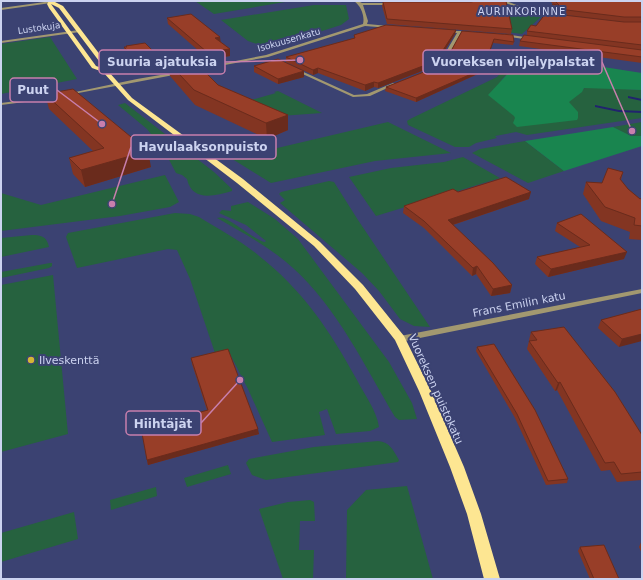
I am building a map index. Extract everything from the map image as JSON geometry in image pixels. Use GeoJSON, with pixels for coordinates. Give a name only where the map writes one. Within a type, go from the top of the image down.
{"type":"FeatureCollection","features":[{"type":"Feature","properties":{"kind":"main road","name":"Vuoreksen puistokatu"},"geometry":{"type":"LineString","coordinates":[[105,71],[105,65],[61,7],[51,2],[49,4],[51,8],[70,32],[94,67],[105,71],[130,99],[240,181],[317,244],[359,287],[400,339],[425,391],[457,467],[474,514],[492,579]]}},
{"type":"Feature","properties":{"kind":"street"},"geometry":{"type":"LineString","coordinates":[[356,1],[362,4],[393,4]]}},
{"type":"Feature","properties":{"kind":"street"},"geometry":{"type":"LineString","coordinates":[[503,1],[539,14],[561,17]]}},
{"type":"Feature","properties":{"kind":"street"},"geometry":{"type":"LineString","coordinates":[[1,9],[51,2]]}},
{"type":"Feature","properties":{"kind":"street"},"geometry":{"type":"LineString","coordinates":[[362,4],[366,21],[365,25],[397,28]]}},
{"type":"Feature","properties":{"kind":"street","name":"Isokuusenkatu"},"geometry":{"type":"LineString","coordinates":[[190,70],[267,56],[365,25]]}},
{"type":"Feature","properties":{"kind":"street","name":"Lustokuja"},"geometry":{"type":"LineString","coordinates":[[1,42],[79,31]]}},
{"type":"Feature","properties":{"kind":"street"},"geometry":{"type":"LineString","coordinates":[[446,32],[474,33]]}},
{"type":"Feature","properties":{"kind":"street"},"geometry":{"type":"LineString","coordinates":[[423,73],[437,68],[442,63],[460,32]]}},
{"type":"Feature","properties":{"kind":"street"},"geometry":{"type":"LineString","coordinates":[[496,34],[533,39]]}},
{"type":"Feature","properties":{"kind":"street"},"geometry":{"type":"LineString","coordinates":[[267,56],[276,60]]}},
{"type":"Feature","properties":{"kind":"street"},"geometry":{"type":"LineString","coordinates":[[295,69],[353,96],[368,95],[402,81]]}},
{"type":"Feature","properties":{"kind":"street"},"geometry":{"type":"LineString","coordinates":[[1,104],[118,85],[142,78],[184,72]]}},
{"type":"Feature","properties":{"kind":"street","name":"Frans Emilin katu"},"geometry":{"type":"LineString","coordinates":[[400,339],[642,291]]}},
{"type":"Feature","properties":{"kind":"green space"},"geometry":{"type":"Polygon","coordinates":[[[195,1],[291,1],[214,14],[195,1]]]}},
{"type":"Feature","properties":{"kind":"green space"},"geometry":{"type":"Polygon","coordinates":[[[314,5],[346,5],[349,19],[341,25],[269,48],[248,41],[221,20],[314,5]]]}},
{"type":"Feature","properties":{"kind":"green space"},"geometry":{"type":"Polygon","coordinates":[[[511,8],[527,14],[542,16],[522,34],[505,32],[511,8]]]}},
{"type":"Feature","properties":{"kind":"green space"},"geometry":{"type":"Polygon","coordinates":[[[50,37],[77,79],[1,94],[1,44],[50,37]]]}},
{"type":"Feature","properties":{"kind":"green space"},"geometry":{"type":"Polygon","coordinates":[[[510,52],[520,54],[512,69],[501,80],[582,89],[588,87],[642,90],[642,118],[527,135],[516,132],[495,136],[497,138],[476,143],[469,147],[455,147],[408,125],[407,121],[410,119],[497,77],[504,69],[510,52]]]}},
{"type":"Feature","properties":{"kind":"green space"},"geometry":{"type":"Polygon","coordinates":[[[520,54],[642,73],[642,90],[584,88],[582,92],[569,102],[578,112],[577,120],[517,127],[513,123],[515,118],[514,116],[488,95],[512,69],[520,54]]]}},
{"type":"Feature","properties":{"kind":"green space"},"geometry":{"type":"Polygon","coordinates":[[[278,91],[322,113],[280,116],[251,100],[276,93],[274,92],[278,91]]]}},
{"type":"Feature","properties":{"kind":"green space"},"geometry":{"type":"Polygon","coordinates":[[[125,103],[214,172],[232,189],[232,191],[205,196],[194,191],[187,179],[176,173],[165,152],[147,129],[118,105],[125,103]]]}},
{"type":"Feature","properties":{"kind":"green space"},"geometry":{"type":"Polygon","coordinates":[[[388,122],[451,153],[375,161],[271,183],[229,157],[273,149],[388,122]]]}},
{"type":"Feature","properties":{"kind":"green space"},"geometry":{"type":"Polygon","coordinates":[[[642,122],[642,136],[631,136],[613,127],[642,122]]]}},
{"type":"Feature","properties":{"kind":"green space"},"geometry":{"type":"Polygon","coordinates":[[[613,127],[631,136],[642,136],[642,146],[564,171],[525,141],[613,127]]]}},
{"type":"Feature","properties":{"kind":"green space"},"geometry":{"type":"Polygon","coordinates":[[[525,141],[564,171],[528,183],[472,153],[480,149],[525,141]]]}},
{"type":"Feature","properties":{"kind":"green space"},"geometry":{"type":"Polygon","coordinates":[[[463,157],[500,178],[376,216],[349,177],[391,168],[444,162],[463,157]]]}},
{"type":"Feature","properties":{"kind":"green space"},"geometry":{"type":"Polygon","coordinates":[[[165,175],[179,202],[170,207],[120,216],[1,231],[1,193],[41,205],[165,175]]]}},
{"type":"Feature","properties":{"kind":"green space"},"geometry":{"type":"Polygon","coordinates":[[[329,181],[334,182],[430,327],[414,326],[400,319],[379,291],[362,273],[280,203],[285,200],[279,194],[281,192],[329,181]]]}},
{"type":"Feature","properties":{"kind":"green space"},"geometry":{"type":"Polygon","coordinates":[[[248,202],[275,219],[298,239],[389,362],[412,403],[417,419],[399,420],[395,417],[337,319],[309,284],[275,253],[217,218],[227,219],[254,237],[265,242],[266,241],[246,225],[219,213],[222,210],[231,211],[231,206],[248,202]]]}},
{"type":"Feature","properties":{"kind":"green space"},"geometry":{"type":"Polygon","coordinates":[[[175,213],[190,214],[199,217],[244,244],[289,282],[326,328],[373,409],[379,427],[370,431],[336,434],[327,409],[319,412],[325,435],[272,442],[230,354],[216,356],[190,279],[177,250],[168,249],[77,268],[66,237],[68,233],[175,213]]]}},
{"type":"Feature","properties":{"kind":"green space"},"geometry":{"type":"Polygon","coordinates":[[[32,235],[44,237],[49,247],[1,257],[1,238],[32,235]]]}},
{"type":"Feature","properties":{"kind":"green space"},"geometry":{"type":"Polygon","coordinates":[[[52,263],[52,266],[49,268],[1,278],[1,272],[52,263]]]}},
{"type":"Feature","properties":{"kind":"green space","name":"Ilveskenttä"},"geometry":{"type":"Polygon","coordinates":[[[53,275],[68,434],[1,452],[1,285],[53,275]]]}},
{"type":"Feature","properties":{"kind":"green space"},"geometry":{"type":"Polygon","coordinates":[[[378,441],[386,443],[391,447],[399,460],[398,462],[266,480],[252,475],[246,463],[249,459],[314,447],[378,441]]]}},
{"type":"Feature","properties":{"kind":"green space"},"geometry":{"type":"Polygon","coordinates":[[[228,465],[231,474],[187,487],[184,478],[228,465]]]}},
{"type":"Feature","properties":{"kind":"green space"},"geometry":{"type":"Polygon","coordinates":[[[407,486],[433,579],[346,579],[347,510],[366,490],[407,486]]]}},
{"type":"Feature","properties":{"kind":"green space"},"geometry":{"type":"Polygon","coordinates":[[[156,487],[157,496],[111,510],[110,500],[156,487]]]}},
{"type":"Feature","properties":{"kind":"green space"},"geometry":{"type":"Polygon","coordinates":[[[310,500],[314,502],[315,521],[300,521],[299,550],[314,550],[313,579],[283,579],[259,509],[288,502],[310,500]]]}},
{"type":"Feature","properties":{"kind":"green space"},"geometry":{"type":"Polygon","coordinates":[[[74,512],[78,539],[1,562],[1,533],[74,512]]]}},
{"type":"Feature","properties":{"kind":"building"},"geometry":{"type":"Polygon","coordinates":[[[506,1],[512,29],[387,19],[383,2],[471,2],[506,1]]]}},
{"type":"Feature","properties":{"kind":"building"},"geometry":{"type":"Polygon","coordinates":[[[555,1],[642,1],[642,17],[624,17],[550,8],[553,4],[560,6],[555,1]]]}},
{"type":"Feature","properties":{"kind":"building"},"geometry":{"type":"Polygon","coordinates":[[[546,13],[624,22],[642,22],[642,45],[527,31],[531,25],[536,26],[546,13]]]}},
{"type":"Feature","properties":{"kind":"building"},"geometry":{"type":"Polygon","coordinates":[[[191,14],[220,37],[215,38],[230,49],[207,52],[167,18],[191,14]]]}},
{"type":"Feature","properties":{"kind":"building"},"geometry":{"type":"Polygon","coordinates":[[[386,25],[456,30],[436,61],[378,83],[374,82],[365,85],[318,68],[313,70],[286,57],[355,38],[354,35],[386,25]]]}},
{"type":"Feature","properties":{"kind":"building"},"geometry":{"type":"Polygon","coordinates":[[[462,31],[513,35],[514,42],[494,39],[483,69],[416,98],[386,87],[439,66],[446,60],[462,31]]]}},
{"type":"Feature","properties":{"kind":"building"},"geometry":{"type":"Polygon","coordinates":[[[524,35],[642,50],[642,57],[520,41],[524,35]]]}},
{"type":"Feature","properties":{"kind":"building"},"geometry":{"type":"Polygon","coordinates":[[[145,43],[156,54],[175,51],[184,59],[168,62],[169,65],[165,66],[162,62],[137,61],[124,47],[145,43]]]}},
{"type":"Feature","properties":{"kind":"building"},"geometry":{"type":"Polygon","coordinates":[[[191,58],[218,85],[288,115],[266,123],[194,90],[168,62],[191,58]]]}},
{"type":"Feature","properties":{"kind":"building"},"geometry":{"type":"Polygon","coordinates":[[[278,59],[304,71],[278,79],[254,66],[278,59]]]}},
{"type":"Feature","properties":{"kind":"building"},"geometry":{"type":"Polygon","coordinates":[[[73,89],[148,151],[81,170],[69,158],[104,148],[45,94],[73,89]]]}},
{"type":"Feature","properties":{"kind":"building"},"geometry":{"type":"Polygon","coordinates":[[[608,168],[623,172],[620,179],[628,189],[640,199],[642,198],[642,226],[634,225],[635,218],[605,207],[586,182],[602,183],[608,168]]]}},
{"type":"Feature","properties":{"kind":"building"},"geometry":{"type":"Polygon","coordinates":[[[506,177],[531,192],[448,220],[493,263],[512,285],[493,289],[477,266],[473,268],[424,221],[404,206],[453,189],[458,192],[506,177]]]}},
{"type":"Feature","properties":{"kind":"building"},"geometry":{"type":"Polygon","coordinates":[[[581,214],[627,252],[551,269],[537,257],[590,245],[557,223],[581,214]]]}},
{"type":"Feature","properties":{"kind":"building"},"geometry":{"type":"Polygon","coordinates":[[[642,309],[642,334],[622,339],[601,320],[642,309]]]}},
{"type":"Feature","properties":{"kind":"building"},"geometry":{"type":"Polygon","coordinates":[[[564,327],[615,392],[642,435],[642,472],[621,474],[614,462],[605,463],[560,382],[558,383],[529,341],[537,340],[531,332],[564,327]]]}},
{"type":"Feature","properties":{"kind":"building"},"geometry":{"type":"Polygon","coordinates":[[[494,344],[535,410],[568,479],[548,481],[517,414],[477,347],[494,344]]]}},
{"type":"Feature","properties":{"kind":"building"},"geometry":{"type":"Polygon","coordinates":[[[228,349],[258,429],[147,460],[141,428],[208,410],[191,358],[228,349]]]}},
{"type":"Feature","properties":{"kind":"building"},"geometry":{"type":"Polygon","coordinates":[[[604,545],[619,579],[594,579],[580,547],[604,545]]]}},
{"type":"Feature","properties":{"kind":"waterway"},"geometry":{"type":"LineString","coordinates":[[629,97],[642,100]]}},
{"type":"Feature","properties":{"kind":"waterway"},"geometry":{"type":"LineString","coordinates":[[596,106],[619,111],[642,112]]}},
{"type":"Feature","properties":{"kind":"place","name":"Suuria ajatuksia"},"geometry":{"type":"Point","coordinates":[300,60]}},
{"type":"Feature","properties":{"kind":"place","name":"Puut"},"geometry":{"type":"Point","coordinates":[102,124]}},
{"type":"Feature","properties":{"kind":"place","name":"Vuoreksen viljelypalstat"},"geometry":{"type":"Point","coordinates":[632,131]}},
{"type":"Feature","properties":{"kind":"place","name":"Havulaaksonpuisto"},"geometry":{"type":"Point","coordinates":[112,204]}},
{"type":"Feature","properties":{"kind":"place","name":"Ilveskenttä"},"geometry":{"type":"Point","coordinates":[31,360]}},
{"type":"Feature","properties":{"kind":"place","name":"Hiihtäjät"},"geometry":{"type":"Point","coordinates":[240,380]}},
{"type":"Feature","properties":{"kind":"district","name":"AURINKORINNE"},"geometry":{"type":"Point","coordinates":[522,11]}}]}
